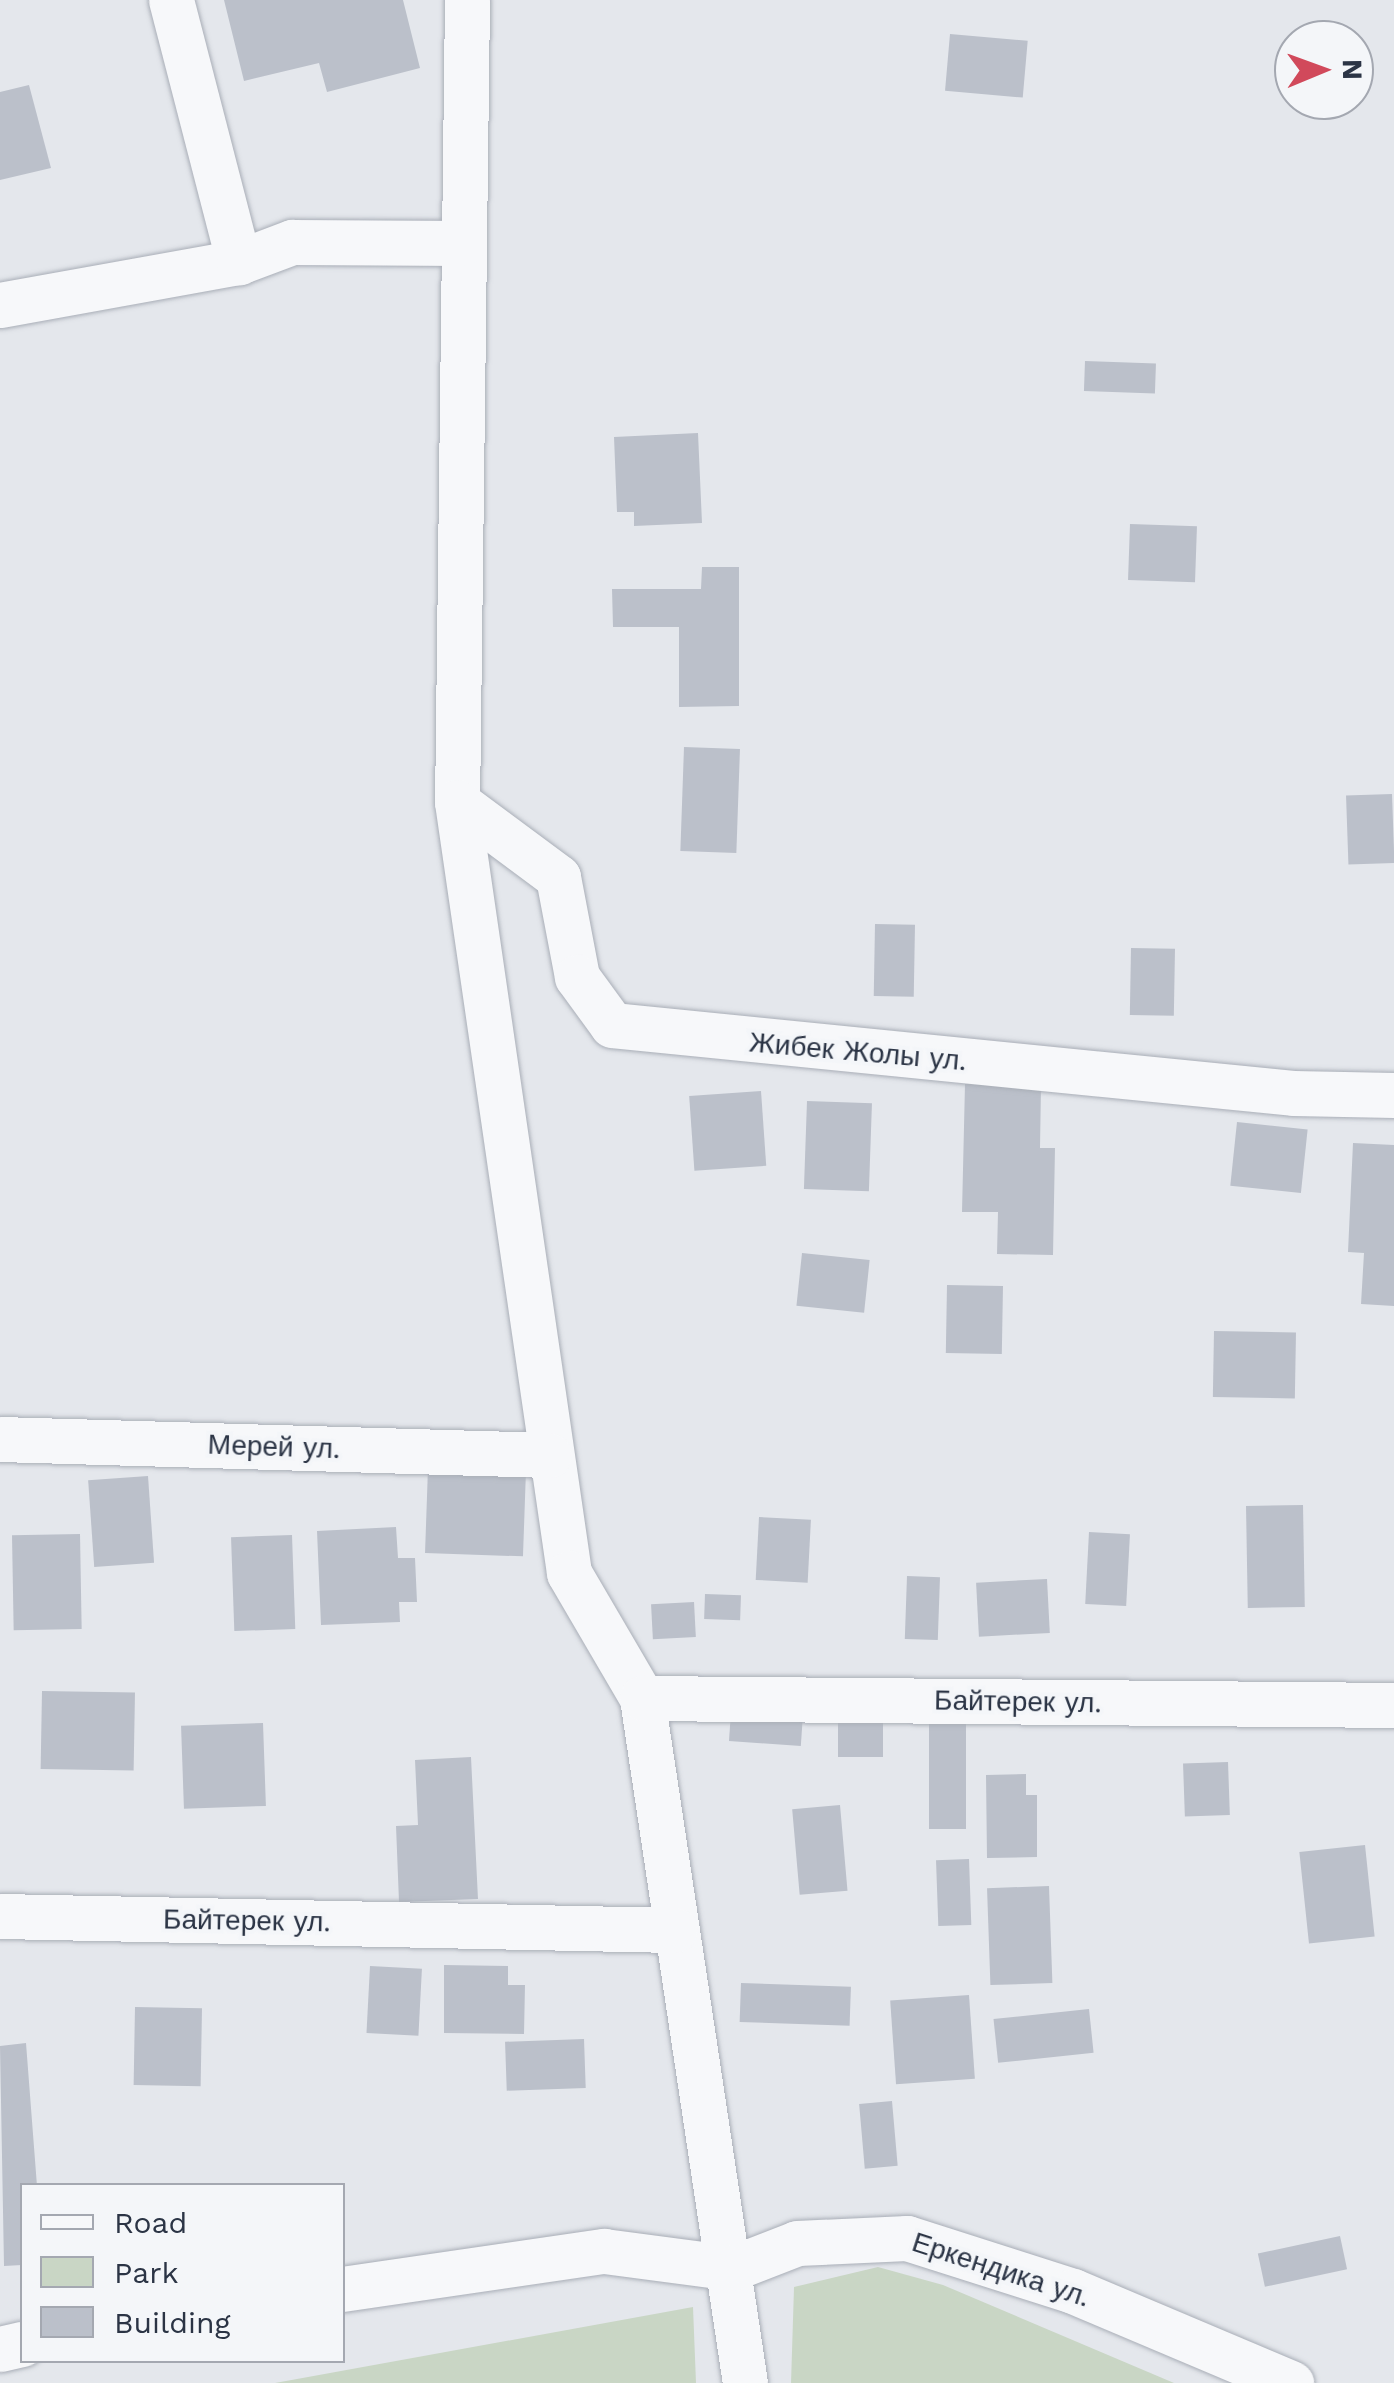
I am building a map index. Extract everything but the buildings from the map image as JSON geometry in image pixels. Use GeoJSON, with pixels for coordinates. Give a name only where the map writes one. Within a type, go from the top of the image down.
{"type":"FeatureCollection","features":[{"type":"Feature","properties":{"kind":"street"},"geometry":{"type":"LineString","coordinates":[[171,0],[238,262]]}},
{"type":"Feature","properties":{"kind":"street"},"geometry":{"type":"LineString","coordinates":[[466,0],[457,802],[548,1455],[569,1573],[642,1698],[675,1930],[733,2268],[745,2383]]}},
{"type":"Feature","properties":{"kind":"street"},"geometry":{"type":"LineString","coordinates":[[0,304],[238,262],[292,242],[463,242]]}},
{"type":"Feature","properties":{"kind":"street","name":"Жибек Жолы ул."},"geometry":{"type":"LineString","coordinates":[[457,802],[558,877],[577,977],[612,1024],[1292,1093],[1394,1095]]}},
{"type":"Feature","properties":{"kind":"street","name":"Мерей ул."},"geometry":{"type":"LineString","coordinates":[[0,1439],[548,1455]]}},
{"type":"Feature","properties":{"kind":"street","name":"Байтерек ул."},"geometry":{"type":"LineString","coordinates":[[642,1698],[1394,1705]]}},
{"type":"Feature","properties":{"kind":"street","name":"Байтерек ул."},"geometry":{"type":"LineString","coordinates":[[0,1916],[675,1930]]}},
{"type":"Feature","properties":{"kind":"street","name":"Еркендика ул."},"geometry":{"type":"LineString","coordinates":[[345,2289],[604,2251],[733,2268],[797,2243],[907,2238],[1073,2291],[1291,2383]]}},
{"type":"Feature","properties":{"kind":"green space"},"geometry":{"type":"Polygon","coordinates":[[[878,2267],[943,2285],[1174,2383],[791,2383],[794,2287],[878,2267]]]}},
{"type":"Feature","properties":{"kind":"green space"},"geometry":{"type":"Polygon","coordinates":[[[693,2307],[696,2383],[275,2383],[693,2307]]]}}]}
